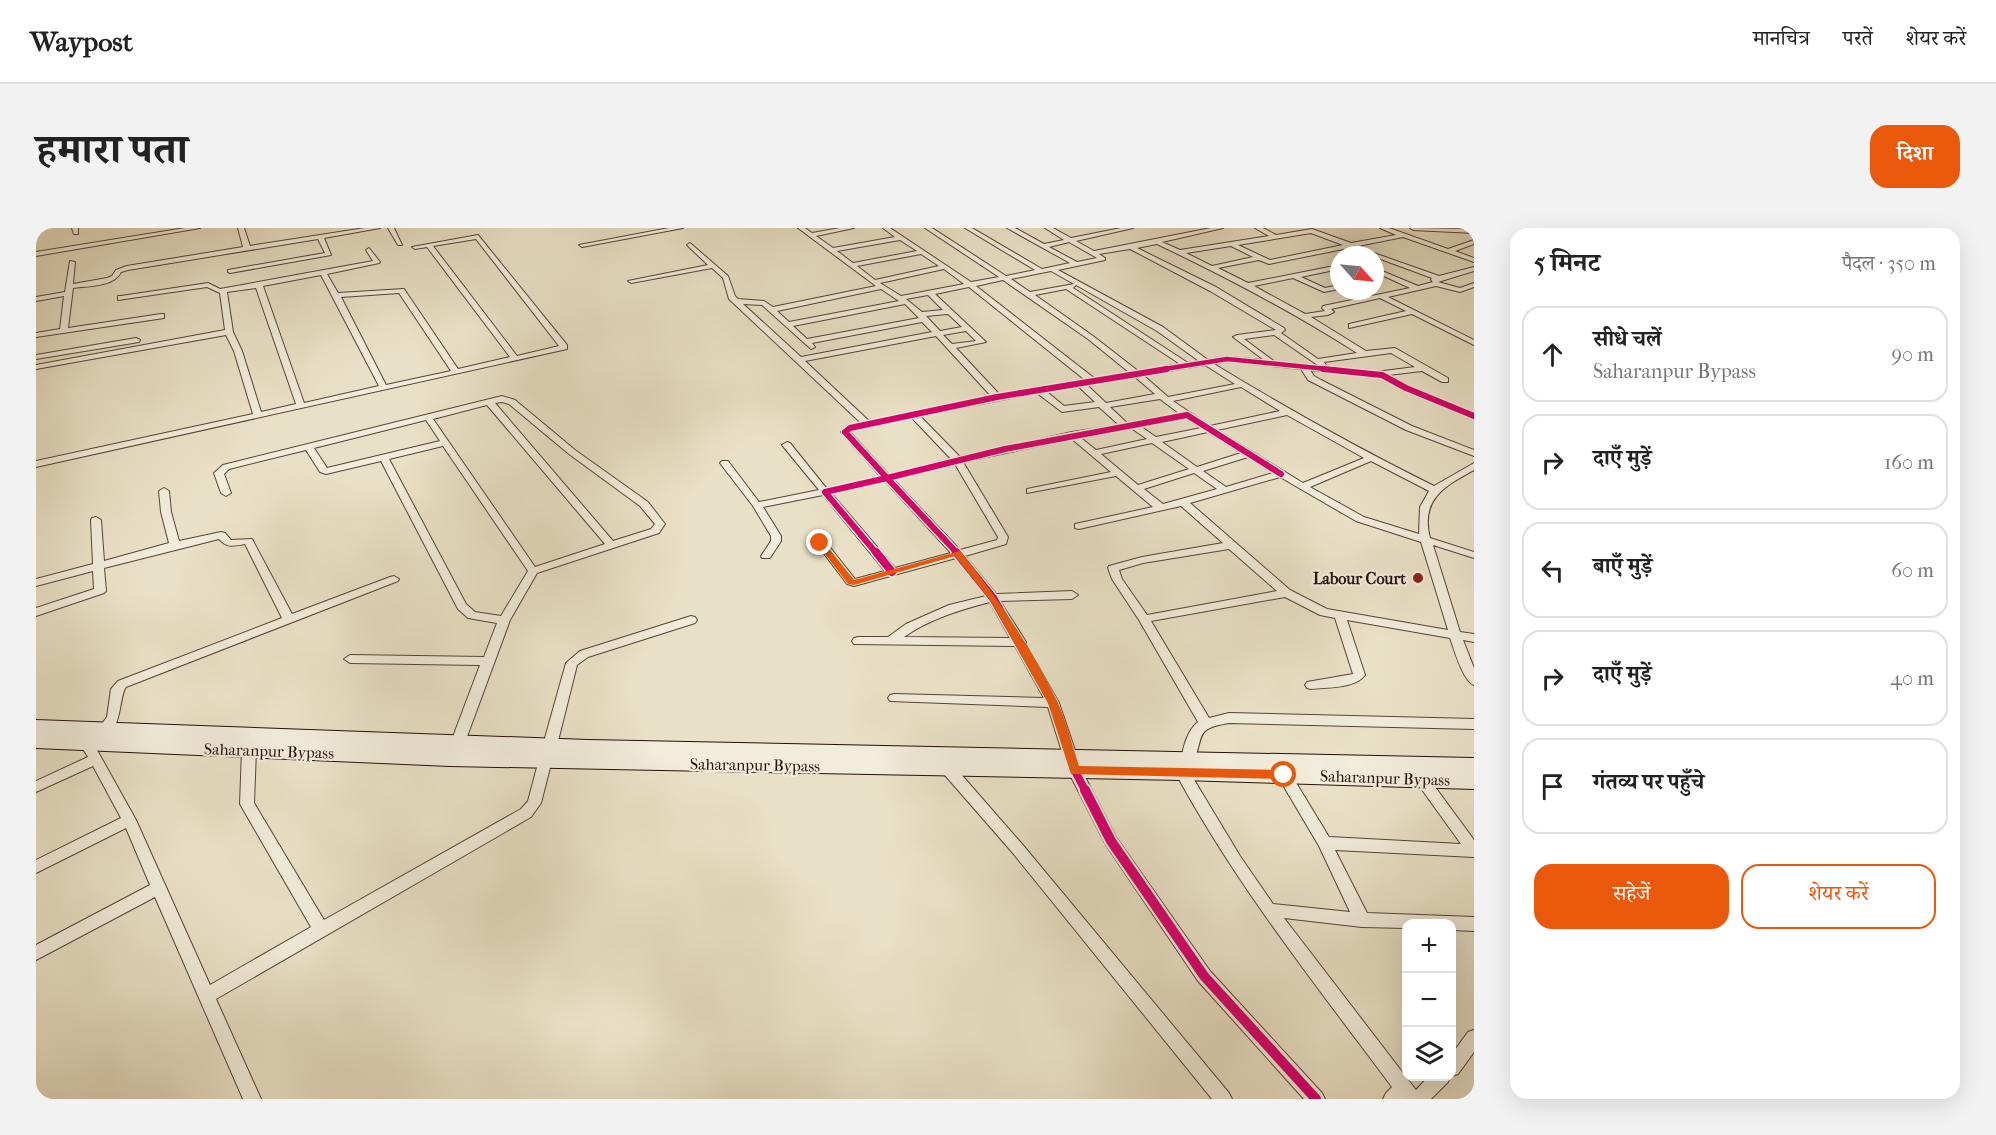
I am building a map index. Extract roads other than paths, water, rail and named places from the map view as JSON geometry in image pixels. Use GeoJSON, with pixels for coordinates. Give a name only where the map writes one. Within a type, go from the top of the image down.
{"type":"FeatureCollection","features":[{"type":"Feature","properties":{"kind":"main road"},"geometry":{"type":"LineString","coordinates":[[36,728],[458,742],[496,751]]}},
{"type":"Feature","properties":{"kind":"main road","name":"Saharanpur Bypass"},"geometry":{"type":"LineString","coordinates":[[36,741],[92,751],[496,751],[948,769],[1074,764],[1185,766],[1284,775],[1474,781]]}},
{"type":"Feature","properties":{"kind":"main road"},"geometry":{"type":"LineString","coordinates":[[548,753],[1074,764]]}},
{"type":"Feature","properties":{"kind":"main road"},"geometry":{"type":"LineString","coordinates":[[1185,766],[1474,766]]}},
{"type":"Feature","properties":{"kind":"street"},"geometry":{"type":"LineString","coordinates":[[36,254],[196,228]]}},
{"type":"Feature","properties":{"kind":"street"},"geometry":{"type":"LineString","coordinates":[[241,228],[247,249]]}},
{"type":"Feature","properties":{"kind":"street"},"geometry":{"type":"LineString","coordinates":[[36,299],[109,280],[124,269],[377,228]]}},
{"type":"Feature","properties":{"kind":"street"},"geometry":{"type":"LineString","coordinates":[[391,228],[400,244]]}},
{"type":"Feature","properties":{"kind":"street"},"geometry":{"type":"LineString","coordinates":[[582,245],[648,231],[680,228]]}},
{"type":"Feature","properties":{"kind":"street"},"geometry":{"type":"LineString","coordinates":[[801,228],[874,282],[903,300],[937,332],[997,398]]}},
{"type":"Feature","properties":{"kind":"street"},"geometry":{"type":"LineString","coordinates":[[811,235],[850,228]]}},
{"type":"Feature","properties":{"kind":"street"},"geometry":{"type":"LineString","coordinates":[[886,228],[969,284],[1092,381]]}},
{"type":"Feature","properties":{"kind":"street"},"geometry":{"type":"LineString","coordinates":[[928,228],[1029,294],[1114,355],[1163,398],[1187,415],[1281,474],[1351,515],[1474,555]]}},
{"type":"Feature","properties":{"kind":"street"},"geometry":{"type":"LineString","coordinates":[[968,228],[1041,271]]}},
{"type":"Feature","properties":{"kind":"street"},"geometry":{"type":"LineString","coordinates":[[1010,228],[1076,264]]}},
{"type":"Feature","properties":{"kind":"street"},"geometry":{"type":"LineString","coordinates":[[788,326],[929,292],[1103,259],[1048,228]]}},
{"type":"Feature","properties":{"kind":"street"},"geometry":{"type":"LineString","coordinates":[[1085,228],[1098,235]]}},
{"type":"Feature","properties":{"kind":"street"},"geometry":{"type":"LineString","coordinates":[[1042,246],[1124,228]]}},
{"type":"Feature","properties":{"kind":"street"},"geometry":{"type":"LineString","coordinates":[[1095,253],[1220,228]]}},
{"type":"Feature","properties":{"kind":"street"},"geometry":{"type":"LineString","coordinates":[[1258,228],[1276,237]]}},
{"type":"Feature","properties":{"kind":"street"},"geometry":{"type":"LineString","coordinates":[[1383,228],[1474,260]]}},
{"type":"Feature","properties":{"kind":"street"},"geometry":{"type":"LineString","coordinates":[[1413,228],[1474,231]]}},
{"type":"Feature","properties":{"kind":"street"},"geometry":{"type":"LineString","coordinates":[[1440,229],[1449,240]]}},
{"type":"Feature","properties":{"kind":"street"},"geometry":{"type":"LineString","coordinates":[[1180,252],[1314,231],[1352,246],[1403,235]]}},
{"type":"Feature","properties":{"kind":"street"},"geometry":{"type":"LineString","coordinates":[[230,271],[329,254],[320,237]]}},
{"type":"Feature","properties":{"kind":"street"},"geometry":{"type":"LineString","coordinates":[[36,464],[564,347],[478,237],[415,247]]}},
{"type":"Feature","properties":{"kind":"street"},"geometry":{"type":"LineString","coordinates":[[833,250],[901,238]]}},
{"type":"Feature","properties":{"kind":"street"},"geometry":{"type":"LineString","coordinates":[[1156,241],[1245,284],[1304,316],[1365,354]]}},
{"type":"Feature","properties":{"kind":"street"},"geometry":{"type":"LineString","coordinates":[[1448,251],[1474,242]]}},
{"type":"Feature","properties":{"kind":"street"},"geometry":{"type":"LineString","coordinates":[[1232,244],[1265,262],[1330,250]]}},
{"type":"Feature","properties":{"kind":"street"},"geometry":{"type":"LineString","coordinates":[[429,245],[515,359]]}},
{"type":"Feature","properties":{"kind":"street"},"geometry":{"type":"LineString","coordinates":[[690,245],[729,280],[731,295],[736,301],[867,424]]}},
{"type":"Feature","properties":{"kind":"street"},"geometry":{"type":"LineString","coordinates":[[1129,246],[1213,289],[1281,330],[1276,333],[1237,337],[1272,363]]}},
{"type":"Feature","properties":{"kind":"street"},"geometry":{"type":"LineString","coordinates":[[122,298],[209,285],[223,291],[376,263],[369,250]]}},
{"type":"Feature","properties":{"kind":"street"},"geometry":{"type":"LineString","coordinates":[[852,265],[922,252]]}},
{"type":"Feature","properties":{"kind":"street"},"geometry":{"type":"LineString","coordinates":[[1211,268],[1257,258]]}},
{"type":"Feature","properties":{"kind":"street"},"geometry":{"type":"LineString","coordinates":[[1384,259],[1474,296]]}},
{"type":"Feature","properties":{"kind":"street"},"geometry":{"type":"LineString","coordinates":[[64,331],[72,262]]}},
{"type":"Feature","properties":{"kind":"street"},"geometry":{"type":"LineString","coordinates":[[631,281],[713,266]]}},
{"type":"Feature","properties":{"kind":"street"},"geometry":{"type":"LineString","coordinates":[[874,282],[945,267]]}},
{"type":"Feature","properties":{"kind":"street"},"geometry":{"type":"LineString","coordinates":[[1384,295],[1440,281],[1472,268]]}},
{"type":"Feature","properties":{"kind":"street"},"geometry":{"type":"LineString","coordinates":[[1052,269],[1160,329],[1241,385],[1371,458],[1436,490]]}},
{"type":"Feature","properties":{"kind":"street"},"geometry":{"type":"LineString","coordinates":[[1213,289],[1330,269]]}},
{"type":"Feature","properties":{"kind":"street"},"geometry":{"type":"LineString","coordinates":[[323,273],[384,388]]}},
{"type":"Feature","properties":{"kind":"street"},"geometry":{"type":"LineString","coordinates":[[1384,274],[1417,288]]}},
{"type":"Feature","properties":{"kind":"street"},"geometry":{"type":"LineString","coordinates":[[1294,276],[1321,289],[1330,288]]}},
{"type":"Feature","properties":{"kind":"street"},"geometry":{"type":"LineString","coordinates":[[1384,278],[1390,276]]}},
{"type":"Feature","properties":{"kind":"street"},"geometry":{"type":"LineString","coordinates":[[259,285],[301,406]]}},
{"type":"Feature","properties":{"kind":"street"},"geometry":{"type":"LineString","coordinates":[[1029,294],[1080,285]]}},
{"type":"Feature","properties":{"kind":"street"},"geometry":{"type":"LineString","coordinates":[[1460,290],[1474,285]]}},
{"type":"Feature","properties":{"kind":"street"},"geometry":{"type":"LineString","coordinates":[[771,310],[882,287]]}},
{"type":"Feature","properties":{"kind":"street"},"geometry":{"type":"LineString","coordinates":[[1067,287],[1186,365]]}},
{"type":"Feature","properties":{"kind":"street"},"geometry":{"type":"LineString","coordinates":[[223,291],[229,332],[238,351],[258,415]]}},
{"type":"Feature","properties":{"kind":"street"},"geometry":{"type":"LineString","coordinates":[[336,295],[401,291],[456,372]]}},
{"type":"Feature","properties":{"kind":"street"},"geometry":{"type":"LineString","coordinates":[[929,292],[982,342],[950,347]]}},
{"type":"Feature","properties":{"kind":"street"},"geometry":{"type":"LineString","coordinates":[[1384,298],[1474,343]]}},
{"type":"Feature","properties":{"kind":"street"},"geometry":{"type":"LineString","coordinates":[[1304,316],[1329,313],[1326,308],[1363,300]]}},
{"type":"Feature","properties":{"kind":"street"},"geometry":{"type":"LineString","coordinates":[[736,301],[761,302],[820,356]]}},
{"type":"Feature","properties":{"kind":"street"},"geometry":{"type":"LineString","coordinates":[[806,342],[950,311]]}},
{"type":"Feature","properties":{"kind":"street"},"geometry":{"type":"LineString","coordinates":[[1352,326],[1413,312]]}},
{"type":"Feature","properties":{"kind":"street"},"geometry":{"type":"LineString","coordinates":[[36,335],[161,316]]}},
{"type":"Feature","properties":{"kind":"street"},"geometry":{"type":"LineString","coordinates":[[798,360],[937,332],[968,328]]}},
{"type":"Feature","properties":{"kind":"street"},"geometry":{"type":"LineString","coordinates":[[36,367],[229,332]]}},
{"type":"Feature","properties":{"kind":"street"},"geometry":{"type":"LineString","coordinates":[[1276,333],[1329,369]]}},
{"type":"Feature","properties":{"kind":"street"},"geometry":{"type":"LineString","coordinates":[[36,357],[136,340]]}},
{"type":"Feature","properties":{"kind":"street"},"geometry":{"type":"LineString","coordinates":[[1318,361],[1392,350],[1445,381]]}},
{"type":"Feature","properties":{"kind":"street"},"geometry":{"type":"LineString","coordinates":[[1316,1099],[1204,976],[1111,841],[1074,764],[1053,703],[993,598],[957,553],[845,432],[850,428],[867,424],[997,398],[1204,361],[1227,359],[1377,374],[1423,368]]}},
{"type":"Feature","properties":{"kind":"street"},"geometry":{"type":"LineString","coordinates":[[1303,366],[1311,378],[1327,387],[1409,428],[1474,453]]}},
{"type":"Feature","properties":{"kind":"street"},"geometry":{"type":"LineString","coordinates":[[1377,374],[1474,416]]}},
{"type":"Feature","properties":{"kind":"street"},"geometry":{"type":"LineString","coordinates":[[1080,383],[1102,405],[1128,425],[1224,490]]}},
{"type":"Feature","properties":{"kind":"street"},"geometry":{"type":"LineString","coordinates":[[1039,390],[1062,409],[1163,398],[1241,385]]}},
{"type":"Feature","properties":{"kind":"street"},"geometry":{"type":"LineString","coordinates":[[226,493],[219,473],[224,468],[500,399],[512,402],[572,452],[644,504],[660,524],[655,531],[533,571],[504,620],[458,742]]}},
{"type":"Feature","properties":{"kind":"street"},"geometry":{"type":"LineString","coordinates":[[489,401],[611,545]]}},
{"type":"Feature","properties":{"kind":"street"},"geometry":{"type":"LineString","coordinates":[[1094,453],[1289,412]]}},
{"type":"Feature","properties":{"kind":"street"},"geometry":{"type":"LineString","coordinates":[[820,543],[851,582],[1000,543],[1003,538],[958,461],[914,415]]}},
{"type":"Feature","properties":{"kind":"street"},"geometry":{"type":"LineString","coordinates":[[757,505],[825,492],[1072,435],[1187,415]]}},
{"type":"Feature","properties":{"kind":"street"},"geometry":{"type":"LineString","coordinates":[[428,417],[533,571]]}},
{"type":"Feature","properties":{"kind":"street"},"geometry":{"type":"LineString","coordinates":[[1072,435],[1161,508]]}},
{"type":"Feature","properties":{"kind":"street"},"geometry":{"type":"LineString","coordinates":[[308,446],[323,470],[326,471],[446,442]]}},
{"type":"Feature","properties":{"kind":"street"},"geometry":{"type":"LineString","coordinates":[[787,445],[892,572]]}},
{"type":"Feature","properties":{"kind":"street"},"geometry":{"type":"LineString","coordinates":[[1137,488],[1248,454]]}},
{"type":"Feature","properties":{"kind":"street"},"geometry":{"type":"LineString","coordinates":[[384,458],[462,606],[472,615],[504,620]]}},
{"type":"Feature","properties":{"kind":"street"},"geometry":{"type":"LineString","coordinates":[[1302,486],[1371,458]]}},
{"type":"Feature","properties":{"kind":"street"},"geometry":{"type":"LineString","coordinates":[[725,464],[757,505],[776,536],[776,541],[766,556]]}},
{"type":"Feature","properties":{"kind":"street"},"geometry":{"type":"LineString","coordinates":[[1474,466],[1436,490],[1425,501],[1422,514],[1427,541],[1461,654],[1474,681]]}},
{"type":"Feature","properties":{"kind":"street"},"geometry":{"type":"LineString","coordinates":[[1030,492],[1118,473]]}},
{"type":"Feature","properties":{"kind":"street"},"geometry":{"type":"LineString","coordinates":[[1079,526],[1161,508],[1281,474]]}},
{"type":"Feature","properties":{"kind":"street"},"geometry":{"type":"LineString","coordinates":[[164,491],[166,512],[175,544]]}},
{"type":"Feature","properties":{"kind":"street"},"geometry":{"type":"LineString","coordinates":[[1184,502],[1286,593],[1324,612],[1474,638]]}},
{"type":"Feature","properties":{"kind":"street"},"geometry":{"type":"LineString","coordinates":[[36,612],[96,594],[101,589],[96,520]]}},
{"type":"Feature","properties":{"kind":"street"},"geometry":{"type":"LineString","coordinates":[[36,583],[219,534],[228,543],[249,541],[290,620]]}},
{"type":"Feature","properties":{"kind":"street"},"geometry":{"type":"LineString","coordinates":[[1205,722],[1144,619],[1117,579],[1113,568],[1142,560],[1231,545]]}},
{"type":"Feature","properties":{"kind":"street"},"geometry":{"type":"LineString","coordinates":[[103,730],[113,718],[117,689],[122,684],[394,579]]}},
{"type":"Feature","properties":{"kind":"street"},"geometry":{"type":"LineString","coordinates":[[1144,619],[1286,593]]}},
{"type":"Feature","properties":{"kind":"street"},"geometry":{"type":"LineString","coordinates":[[892,640],[910,627],[953,608],[993,598],[1072,595]]}},
{"type":"Feature","properties":{"kind":"street"},"geometry":{"type":"LineString","coordinates":[[1311,685],[1355,679],[1359,675],[1340,615]]}},
{"type":"Feature","properties":{"kind":"street"},"geometry":{"type":"LineString","coordinates":[[207,995],[526,813],[534,803],[572,663],[584,654],[692,620]]}},
{"type":"Feature","properties":{"kind":"street"},"geometry":{"type":"LineString","coordinates":[[858,641],[1020,642]]}},
{"type":"Feature","properties":{"kind":"street"},"geometry":{"type":"LineString","coordinates":[[351,659],[488,661]]}},
{"type":"Feature","properties":{"kind":"street"},"geometry":{"type":"LineString","coordinates":[[894,698],[1053,703]]}},
{"type":"Feature","properties":{"kind":"street"},"geometry":{"type":"LineString","coordinates":[[1436,1081],[1407,1097],[1269,910],[1235,860],[1185,766],[1193,735],[1205,722],[1229,718],[1272,717],[1474,724]]}},
{"type":"Feature","properties":{"kind":"street"},"geometry":{"type":"LineString","coordinates":[[249,750],[247,804],[322,931]]}},
{"type":"Feature","properties":{"kind":"street"},"geometry":{"type":"LineString","coordinates":[[36,787],[92,751],[129,820],[252,1099]]}},
{"type":"Feature","properties":{"kind":"street"},"geometry":{"type":"LineString","coordinates":[[948,769],[1017,848],[1223,1099]]}},
{"type":"Feature","properties":{"kind":"street"},"geometry":{"type":"LineString","coordinates":[[1284,775],[1325,843],[1362,920]]}},
{"type":"Feature","properties":{"kind":"street"},"geometry":{"type":"LineString","coordinates":[[1422,780],[1474,851]]}},
{"type":"Feature","properties":{"kind":"street"},"geometry":{"type":"LineString","coordinates":[[36,867],[129,820]]}},
{"type":"Feature","properties":{"kind":"street"},"geometry":{"type":"LineString","coordinates":[[1325,843],[1474,851]]}},
{"type":"Feature","properties":{"kind":"street"},"geometry":{"type":"LineString","coordinates":[[36,953],[159,888]]}},
{"type":"Feature","properties":{"kind":"street"},"geometry":{"type":"LineString","coordinates":[[1269,910],[1362,920],[1474,924]]}},
{"type":"Feature","properties":{"kind":"street"},"geometry":{"type":"LineString","coordinates":[[1456,1063],[1474,1038]]}},
{"type":"Feature","properties":{"kind":"place","name":"Labour Court"},"geometry":{"type":"Point","coordinates":[1418,578]}}]}
